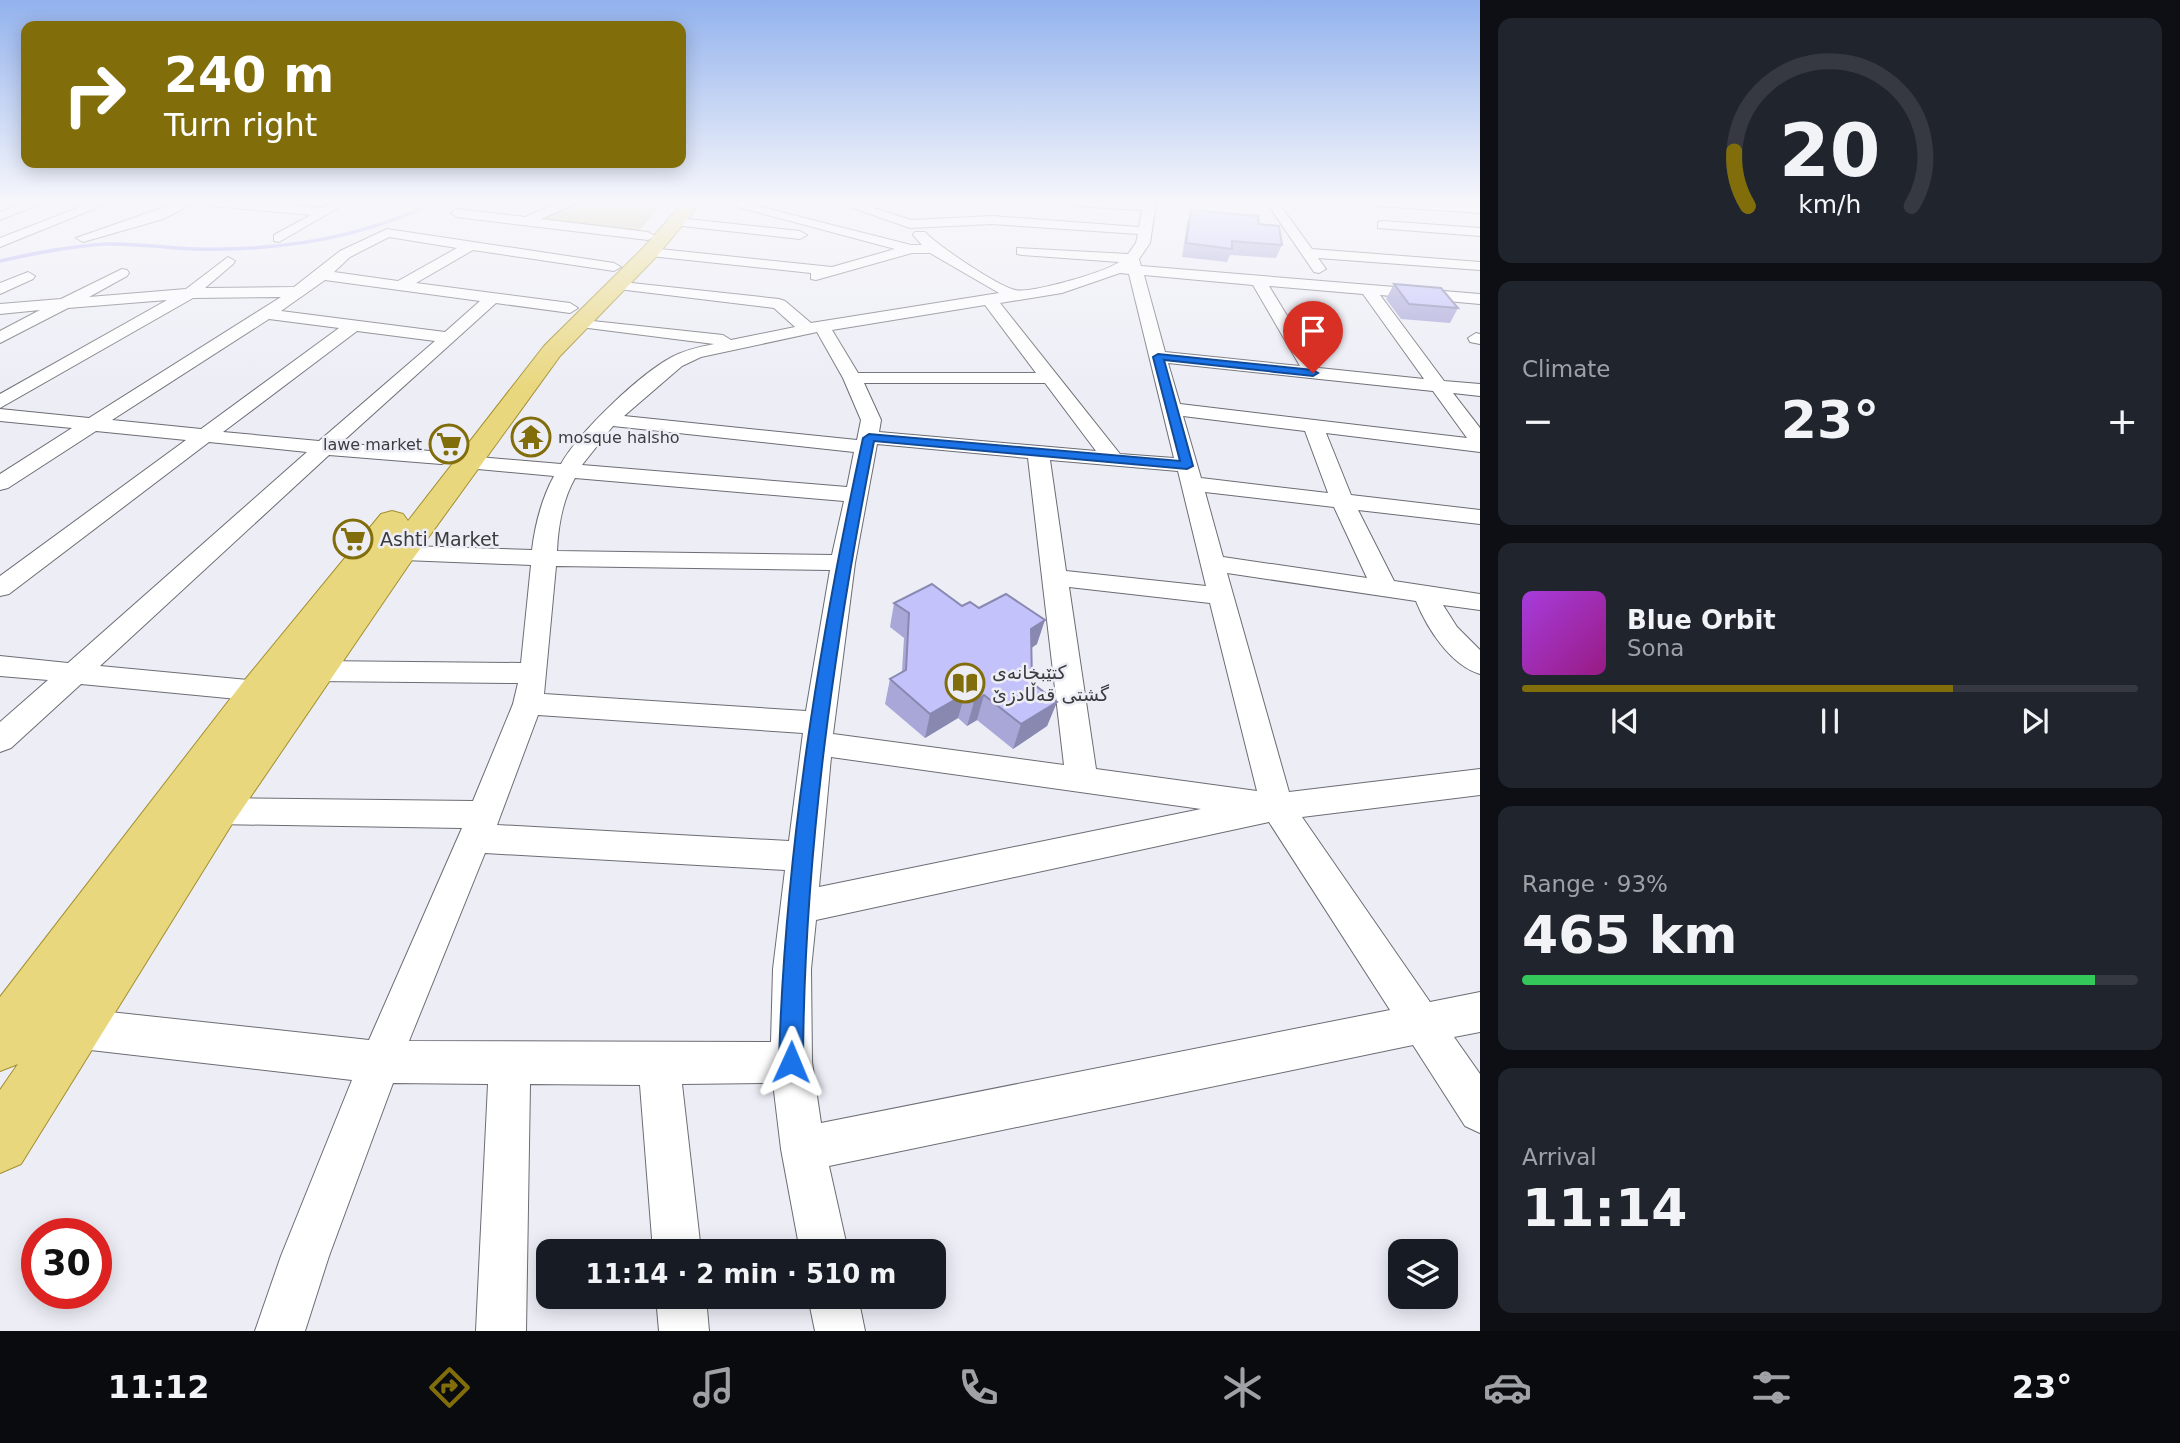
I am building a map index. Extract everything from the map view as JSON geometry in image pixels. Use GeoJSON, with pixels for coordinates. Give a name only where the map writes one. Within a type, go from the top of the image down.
{"type":"FeatureCollection","features":[{"type":"Feature","properties":{"kind":"main road"},"geometry":{"type":"LineString","coordinates":[[0,1043],[258,691],[384,552],[454,460],[552,351],[575,315],[628,264]]}},
{"type":"Feature","properties":{"kind":"main road"},"geometry":{"type":"LineString","coordinates":[[0,1143],[216,811],[316,671],[384,552]]}},
{"type":"Feature","properties":{"kind":"street"},"geometry":{"type":"LineString","coordinates":[[0,402],[190,293],[224,264]]}},
{"type":"Feature","properties":{"kind":"street"},"geometry":{"type":"LineString","coordinates":[[0,484],[266,314],[334,264]]}},
{"type":"Feature","properties":{"kind":"street"},"geometry":{"type":"LineString","coordinates":[[400,286],[438,264]]}},
{"type":"Feature","properties":{"kind":"street"},"geometry":{"type":"LineString","coordinates":[[555,264],[779,304],[814,328],[852,378],[871,419],[843,563],[817,733],[792,969],[791,1062],[803,1149],[822,1239]]}},
{"type":"Feature","properties":{"kind":"street"},"geometry":{"type":"LineString","coordinates":[[824,264],[831,271]]}},
{"type":"Feature","properties":{"kind":"street"},"geometry":{"type":"LineString","coordinates":[[741,298],[856,264]]}},
{"type":"Feature","properties":{"kind":"street"},"geometry":{"type":"LineString","coordinates":[[954,264],[1003,299],[1050,378],[1112,459]]}},
{"type":"Feature","properties":{"kind":"street"},"geometry":{"type":"LineString","coordinates":[[1036,264],[1052,279]]}},
{"type":"Feature","properties":{"kind":"street"},"geometry":{"type":"LineString","coordinates":[[1120,264],[1258,280],[1480,299]]}},
{"type":"Feature","properties":{"kind":"street"},"geometry":{"type":"LineString","coordinates":[[1316,264],[1331,286]]}},
{"type":"Feature","properties":{"kind":"street"},"geometry":{"type":"LineString","coordinates":[[1456,264],[1480,266]]}},
{"type":"Feature","properties":{"kind":"street"},"geometry":{"type":"LineString","coordinates":[[280,1331],[305,1256],[380,1062],[528,704],[534,673],[544,558],[552,510],[567,471],[608,420],[676,362],[696,353],[814,328],[1003,299],[1052,279],[1129,266]]}},
{"type":"Feature","properties":{"kind":"street"},"geometry":{"type":"LineString","coordinates":[[1129,266],[1158,357],[1277,807],[1480,1111]]}},
{"type":"Feature","properties":{"kind":"street"},"geometry":{"type":"LineString","coordinates":[[0,338],[72,302],[121,273]]}},
{"type":"Feature","properties":{"kind":"street"},"geometry":{"type":"LineString","coordinates":[[322,275],[492,298],[575,315],[738,342]]}},
{"type":"Feature","properties":{"kind":"street"},"geometry":{"type":"LineString","coordinates":[[0,289],[28,276]]}},
{"type":"Feature","properties":{"kind":"street"},"geometry":{"type":"LineString","coordinates":[[1258,280],[1313,373]]}},
{"type":"Feature","properties":{"kind":"street"},"geometry":{"type":"LineString","coordinates":[[1367,289],[1480,444]]}},
{"type":"Feature","properties":{"kind":"street"},"geometry":{"type":"LineString","coordinates":[[0,309],[190,293],[295,292]]}},
{"type":"Feature","properties":{"kind":"street"},"geometry":{"type":"LineString","coordinates":[[0,740],[492,298]]}},
{"type":"Feature","properties":{"kind":"street"},"geometry":{"type":"LineString","coordinates":[[266,314],[446,337]]}},
{"type":"Feature","properties":{"kind":"street"},"geometry":{"type":"LineString","coordinates":[[0,587],[353,326]]}},
{"type":"Feature","properties":{"kind":"street"},"geometry":{"type":"LineString","coordinates":[[1158,357],[1480,390]]}},
{"type":"Feature","properties":{"kind":"street"},"geometry":{"type":"LineString","coordinates":[[852,378],[1050,378]]}},
{"type":"Feature","properties":{"kind":"street"},"geometry":{"type":"LineString","coordinates":[[1172,409],[1480,444]]}},
{"type":"Feature","properties":{"kind":"street"},"geometry":{"type":"LineString","coordinates":[[0,415],[567,471],[857,495]]}},
{"type":"Feature","properties":{"kind":"street"},"geometry":{"type":"LineString","coordinates":[[608,420],[1112,459],[1342,501],[1480,516]]}},
{"type":"Feature","properties":{"kind":"street"},"geometry":{"type":"LineString","coordinates":[[1314,426],[1342,501],[1385,588]]}},
{"type":"Feature","properties":{"kind":"street"},"geometry":{"type":"LineString","coordinates":[[1038,452],[1082,780]]}},
{"type":"Feature","properties":{"kind":"street"},"geometry":{"type":"LineString","coordinates":[[384,552],[544,558],[843,563]]}},
{"type":"Feature","properties":{"kind":"street"},"geometry":{"type":"LineString","coordinates":[[1213,563],[1480,602]]}},
{"type":"Feature","properties":{"kind":"street"},"geometry":{"type":"LineString","coordinates":[[1055,578],[1222,596]]}},
{"type":"Feature","properties":{"kind":"street"},"geometry":{"type":"LineString","coordinates":[[1426,594],[1436,621],[1480,664]]}},
{"type":"Feature","properties":{"kind":"street"},"geometry":{"type":"LineString","coordinates":[[0,666],[258,691]]}},
{"type":"Feature","properties":{"kind":"street"},"geometry":{"type":"LineString","coordinates":[[316,671],[534,673]]}},
{"type":"Feature","properties":{"kind":"street"},"geometry":{"type":"LineString","coordinates":[[528,704],[817,733],[1082,780],[1277,807]]}},
{"type":"Feature","properties":{"kind":"street"},"geometry":{"type":"LineString","coordinates":[[798,908],[1277,807],[1480,782]]}},
{"type":"Feature","properties":{"kind":"street"},"geometry":{"type":"LineString","coordinates":[[216,811],[479,827],[803,856]]}},
{"type":"Feature","properties":{"kind":"street"},"geometry":{"type":"LineString","coordinates":[[803,1149],[1480,1012]]}},
{"type":"Feature","properties":{"kind":"street"},"geometry":{"type":"LineString","coordinates":[[73,1028],[380,1062],[791,1062]]}},
{"type":"Feature","properties":{"kind":"street"},"geometry":{"type":"LineString","coordinates":[[501,1331],[510,1064]]}},
{"type":"Feature","properties":{"kind":"street"},"geometry":{"type":"LineString","coordinates":[[659,1064],[676,1239]]}},
{"type":"Feature","properties":{"kind":"street"},"geometry":{"type":"LineString","coordinates":[[682,1309],[684,1331]]}},
{"type":"Feature","properties":{"kind":"street"},"geometry":{"type":"LineString","coordinates":[[835,1309],[840,1331]]}},
{"type":"Feature","properties":{"kind":"building"},"geometry":{"type":"Polygon","coordinates":[[[1394,284],[1441,288],[1458,308],[1409,304],[1394,284]]]}},
{"type":"Feature","properties":{"kind":"building","name":"کتێبخانەی گشتی قەڵادزێ"},"geometry":{"type":"Polygon","coordinates":[[[932,584],[962,606],[970,602],[979,608],[1006,594],[1045,620],[1031,629],[1032,683],[1057,702],[1021,724],[984,695],[974,702],[965,694],[930,714],[890,679],[906,670],[909,613],[894,603],[932,584]]]}},
{"type":"Feature","properties":{"kind":"place","name":"mosque halsho"},"geometry":{"type":"Point","coordinates":[531,437]}},
{"type":"Feature","properties":{"kind":"place","name":"lawe market"},"geometry":{"type":"Point","coordinates":[449,444]}},
{"type":"Feature","properties":{"kind":"place","name":"Ashti Market"},"geometry":{"type":"Point","coordinates":[353,539]}},
{"type":"Feature","properties":{"kind":"place","name":"کتێبخانەی گشتی قەڵادزێ"},"geometry":{"type":"Point","coordinates":[965,683]}},
{"type":"Feature","properties":{"kind":"route"},"geometry":{"type":"LineString","coordinates":[[791,1062],[792,969],[819,723],[843,563],[869,438],[1187,466],[1158,357],[1313,373]]}}]}
